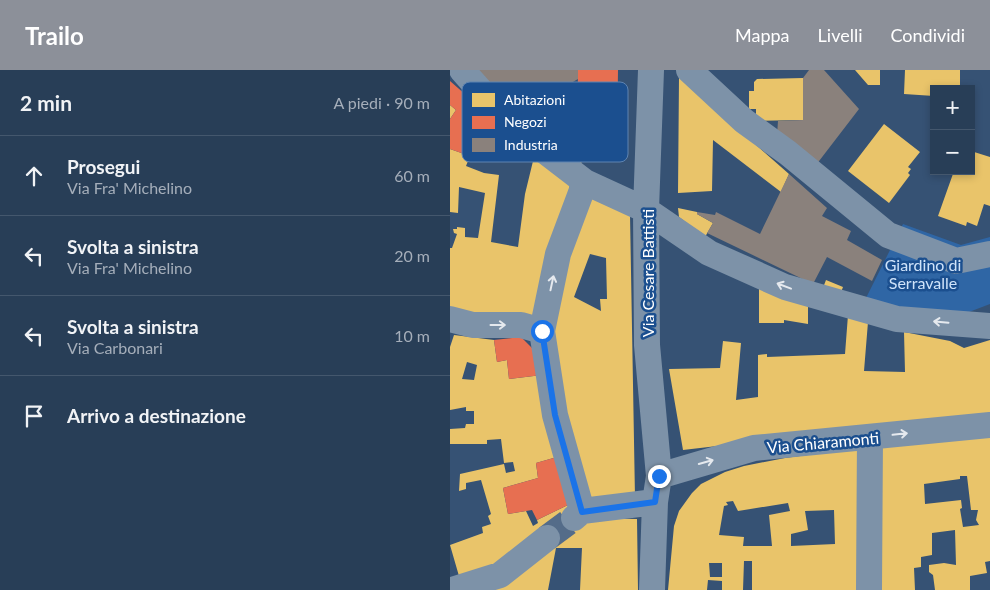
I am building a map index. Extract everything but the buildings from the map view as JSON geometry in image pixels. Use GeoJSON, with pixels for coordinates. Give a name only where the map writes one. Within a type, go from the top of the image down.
{"type":"FeatureCollection","features":[{"type":"Feature","properties":{"kind":"street"},"geometry":{"type":"LineString","coordinates":[[462,70],[473,82]]}},
{"type":"Feature","properties":{"kind":"street","name":"Via Cesare Battisti"},"geometry":{"type":"LineString","coordinates":[[651,70],[646,210],[647,345],[659,476],[655,502],[652,590]]}},
{"type":"Feature","properties":{"kind":"street"},"geometry":{"type":"LineString","coordinates":[[689,70],[744,121],[788,153],[888,235],[956,261],[990,254]]}},
{"type":"Feature","properties":{"kind":"street"},"geometry":{"type":"LineString","coordinates":[[559,162],[585,182],[646,210],[710,253],[785,287],[897,318],[990,326]]}},
{"type":"Feature","properties":{"kind":"street"},"geometry":{"type":"LineString","coordinates":[[585,182],[558,254],[542,331],[555,415],[578,515],[655,502]]}},
{"type":"Feature","properties":{"kind":"street"},"geometry":{"type":"LineString","coordinates":[[450,319],[473,325],[521,325],[542,331]]}},
{"type":"Feature","properties":{"kind":"street","name":"Via Chiaramonti"},"geometry":{"type":"LineString","coordinates":[[659,476],[754,448],[990,425]]}},
{"type":"Feature","properties":{"kind":"street"},"geometry":{"type":"LineString","coordinates":[[869,590],[870,437]]}},
{"type":"Feature","properties":{"kind":"street"},"geometry":{"type":"LineString","coordinates":[[452,590],[500,575],[547,538]]}},
{"type":"Feature","properties":{"kind":"green space","name":"Giardino di Serravalle"},"geometry":{"type":"Polygon","coordinates":[[[903,224],[961,245],[990,237],[990,304],[969,312],[900,313],[866,298],[903,224]]]}},
{"type":"Feature","properties":{"kind":"tunnel"},"geometry":{"type":"LineString","coordinates":[[547,538],[574,518]]}},
{"type":"Feature","properties":{"kind":"route"},"geometry":{"type":"LineString","coordinates":[[542,331],[555,415],[582,512],[655,502],[659,476]]}}]}
